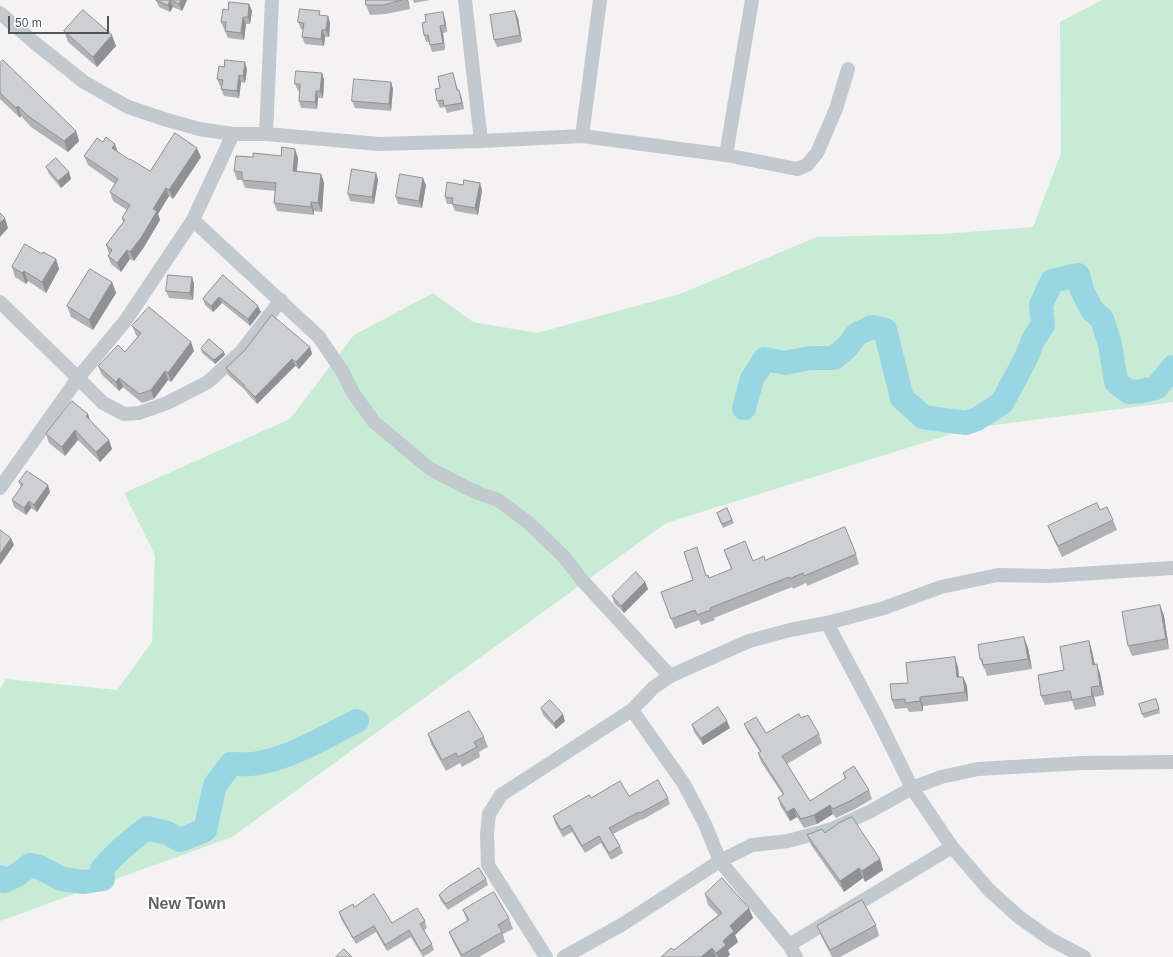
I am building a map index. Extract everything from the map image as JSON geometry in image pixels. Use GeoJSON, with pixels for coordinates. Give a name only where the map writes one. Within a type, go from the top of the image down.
{"type":"FeatureCollection","features":[{"type":"Feature","properties":{"kind":"street"},"geometry":{"type":"LineString","coordinates":[[266,134],[272,0]]}},
{"type":"Feature","properties":{"kind":"street"},"geometry":{"type":"LineString","coordinates":[[465,0],[481,141]]}},
{"type":"Feature","properties":{"kind":"street"},"geometry":{"type":"LineString","coordinates":[[582,136],[600,0]]}},
{"type":"Feature","properties":{"kind":"street"},"geometry":{"type":"LineString","coordinates":[[726,155],[752,0]]}},
{"type":"Feature","properties":{"kind":"street"},"geometry":{"type":"LineString","coordinates":[[0,13],[84,82],[128,107],[199,129],[233,134],[266,134],[380,144],[582,136],[726,155],[797,169],[807,165],[817,153],[836,109],[848,69]]}},
{"type":"Feature","properties":{"kind":"street"},"geometry":{"type":"LineString","coordinates":[[0,488],[78,378],[126,320],[193,220],[233,134]]}},
{"type":"Feature","properties":{"kind":"street"},"geometry":{"type":"LineString","coordinates":[[193,220],[281,300],[319,337],[342,371],[352,394],[374,422],[429,468],[467,488],[498,500],[530,523],[565,558],[582,580],[670,676]]}},
{"type":"Feature","properties":{"kind":"street"},"geometry":{"type":"LineString","coordinates":[[0,302],[103,403],[124,414],[139,413],[167,403],[208,382],[241,352],[281,300]]}},
{"type":"Feature","properties":{"kind":"street"},"geometry":{"type":"LineString","coordinates":[[546,957],[488,865],[487,834],[489,814],[501,795],[632,710],[653,688],[670,676],[749,641],[884,608],[942,587],[998,576],[1048,576],[1173,568]]}},
{"type":"Feature","properties":{"kind":"street"},"geometry":{"type":"LineString","coordinates":[[827,623],[877,717],[912,788],[952,847],[989,890],[1019,917],[1050,939],[1084,957]]}},
{"type":"Feature","properties":{"kind":"street"},"geometry":{"type":"LineString","coordinates":[[632,710],[684,784],[705,824],[720,860],[793,951],[952,847]]}},
{"type":"Feature","properties":{"kind":"street"},"geometry":{"type":"LineString","coordinates":[[564,957],[623,924],[720,860],[752,845],[788,841],[832,829],[871,811],[912,788],[941,777],[978,769],[1083,762],[1173,762]]}},
{"type":"Feature","properties":{"kind":"green space"},"geometry":{"type":"Polygon","coordinates":[[[1102,0],[1173,0],[1173,402],[971,428],[666,523],[232,837],[0,921],[0,689],[6,679],[117,690],[152,642],[155,555],[124,493],[290,419],[354,335],[433,293],[473,322],[537,333],[680,294],[817,237],[944,234],[1033,227],[1061,153],[1060,22],[1102,0]]]}},
{"type":"Feature","properties":{"kind":"building"},"geometry":{"type":"Polygon","coordinates":[[[156,0],[170,0],[168,5],[156,0]]]}},
{"type":"Feature","properties":{"kind":"building"},"geometry":{"type":"Polygon","coordinates":[[[170,0],[181,0],[179,4],[170,0]]]}},
{"type":"Feature","properties":{"kind":"building"},"geometry":{"type":"Polygon","coordinates":[[[366,0],[402,0],[383,5],[366,5],[366,0]]]}},
{"type":"Feature","properties":{"kind":"building"},"geometry":{"type":"Polygon","coordinates":[[[229,2],[249,4],[248,17],[243,17],[241,33],[225,31],[226,22],[221,22],[223,9],[228,10],[229,2]]]}},
{"type":"Feature","properties":{"kind":"building"},"geometry":{"type":"Polygon","coordinates":[[[300,9],[320,11],[319,15],[328,16],[326,30],[322,30],[321,39],[302,37],[304,23],[298,22],[300,9]]]}},
{"type":"Feature","properties":{"kind":"building"},"geometry":{"type":"Polygon","coordinates":[[[83,10],[112,35],[93,57],[64,31],[83,10]]]}},
{"type":"Feature","properties":{"kind":"building"},"geometry":{"type":"Polygon","coordinates":[[[515,11],[520,35],[494,40],[490,15],[515,11]]]}},
{"type":"Feature","properties":{"kind":"building"},"geometry":{"type":"Polygon","coordinates":[[[443,12],[445,25],[440,26],[443,43],[430,45],[428,35],[424,35],[422,23],[426,22],[425,15],[443,12]]]}},
{"type":"Feature","properties":{"kind":"building"},"geometry":{"type":"Polygon","coordinates":[[[3,60],[76,131],[64,141],[28,116],[18,106],[16,108],[0,93],[0,63],[3,60]]]}},
{"type":"Feature","properties":{"kind":"building"},"geometry":{"type":"Polygon","coordinates":[[[225,60],[245,62],[243,76],[239,75],[237,91],[221,89],[223,80],[217,79],[219,66],[224,67],[225,60]]]}},
{"type":"Feature","properties":{"kind":"building"},"geometry":{"type":"Polygon","coordinates":[[[296,71],[322,73],[320,91],[316,91],[315,102],[299,101],[300,84],[295,84],[296,71]]]}},
{"type":"Feature","properties":{"kind":"building"},"geometry":{"type":"Polygon","coordinates":[[[453,73],[462,103],[444,106],[443,100],[437,101],[435,89],[440,88],[438,77],[453,73]]]}},
{"type":"Feature","properties":{"kind":"building"},"geometry":{"type":"Polygon","coordinates":[[[354,79],[391,82],[389,104],[352,101],[354,79]]]}},
{"type":"Feature","properties":{"kind":"building"},"geometry":{"type":"Polygon","coordinates":[[[175,133],[197,148],[169,190],[166,188],[153,209],[157,211],[141,238],[130,252],[127,250],[117,263],[108,256],[112,250],[106,245],[125,220],[122,218],[130,205],[110,192],[118,179],[84,156],[97,138],[103,142],[106,137],[115,144],[112,148],[150,171],[175,133]]]}},
{"type":"Feature","properties":{"kind":"building"},"geometry":{"type":"Polygon","coordinates":[[[282,147],[295,149],[293,171],[321,174],[318,203],[311,202],[311,207],[274,203],[276,183],[242,180],[242,172],[234,171],[236,156],[253,157],[253,153],[281,156],[282,147]]]}},
{"type":"Feature","properties":{"kind":"building"},"geometry":{"type":"Polygon","coordinates":[[[56,158],[69,172],[58,181],[46,167],[56,158]]]}},
{"type":"Feature","properties":{"kind":"building"},"geometry":{"type":"Polygon","coordinates":[[[352,169],[376,173],[372,197],[348,194],[352,169]]]}},
{"type":"Feature","properties":{"kind":"building"},"geometry":{"type":"Polygon","coordinates":[[[400,174],[423,178],[419,201],[396,197],[400,174]]]}},
{"type":"Feature","properties":{"kind":"building"},"geometry":{"type":"Polygon","coordinates":[[[464,180],[480,183],[475,208],[452,204],[453,198],[445,197],[447,182],[463,185],[464,180]]]}},
{"type":"Feature","properties":{"kind":"building"},"geometry":{"type":"Polygon","coordinates":[[[0,213],[5,218],[0,223],[0,213]]]}},
{"type":"Feature","properties":{"kind":"building"},"geometry":{"type":"Polygon","coordinates":[[[25,244],[42,254],[43,252],[56,259],[42,282],[24,271],[22,273],[12,267],[25,244]]]}},
{"type":"Feature","properties":{"kind":"building"},"geometry":{"type":"Polygon","coordinates":[[[90,269],[112,282],[89,320],[67,306],[90,269]]]}},
{"type":"Feature","properties":{"kind":"building"},"geometry":{"type":"Polygon","coordinates":[[[168,275],[192,277],[190,293],[166,291],[168,275]]]}},
{"type":"Feature","properties":{"kind":"building"},"geometry":{"type":"Polygon","coordinates":[[[223,275],[258,306],[248,319],[219,297],[211,306],[203,299],[223,275]]]}},
{"type":"Feature","properties":{"kind":"building"},"geometry":{"type":"Polygon","coordinates":[[[149,307],[191,342],[168,373],[165,371],[151,390],[139,394],[119,378],[116,382],[98,366],[118,345],[125,352],[141,333],[132,326],[149,307]]]}},
{"type":"Feature","properties":{"kind":"building"},"geometry":{"type":"Polygon","coordinates":[[[272,315],[310,347],[296,362],[292,359],[255,397],[226,368],[245,350],[272,315]]]}},
{"type":"Feature","properties":{"kind":"building"},"geometry":{"type":"Polygon","coordinates":[[[209,339],[224,352],[214,360],[201,349],[209,339]]]}},
{"type":"Feature","properties":{"kind":"building"},"geometry":{"type":"Polygon","coordinates":[[[72,401],[88,414],[86,416],[109,440],[96,452],[75,430],[62,447],[46,434],[72,401]]]}},
{"type":"Feature","properties":{"kind":"building"},"geometry":{"type":"Polygon","coordinates":[[[27,471],[48,485],[34,505],[29,501],[24,508],[12,500],[23,484],[19,482],[27,471]]]}},
{"type":"Feature","properties":{"kind":"building"},"geometry":{"type":"Polygon","coordinates":[[[1097,503],[1100,510],[1107,507],[1113,520],[1058,546],[1048,526],[1097,503]]]}},
{"type":"Feature","properties":{"kind":"building"},"geometry":{"type":"Polygon","coordinates":[[[727,508],[732,520],[722,524],[717,513],[727,508]]]}},
{"type":"Feature","properties":{"kind":"building"},"geometry":{"type":"Polygon","coordinates":[[[845,527],[856,554],[804,576],[803,573],[789,579],[789,577],[710,608],[711,610],[697,615],[695,610],[671,619],[661,592],[693,580],[684,552],[697,547],[706,576],[708,575],[709,578],[732,569],[724,550],[745,541],[753,561],[764,556],[765,560],[845,527]]]}},
{"type":"Feature","properties":{"kind":"building"},"geometry":{"type":"Polygon","coordinates":[[[0,530],[11,538],[0,554],[0,530]]]}},
{"type":"Feature","properties":{"kind":"building"},"geometry":{"type":"Polygon","coordinates":[[[636,572],[645,582],[621,606],[612,596],[636,572]]]}},
{"type":"Feature","properties":{"kind":"building"},"geometry":{"type":"Polygon","coordinates":[[[1160,605],[1166,639],[1128,646],[1122,612],[1160,605]]]}},
{"type":"Feature","properties":{"kind":"building"},"geometry":{"type":"Polygon","coordinates":[[[1024,637],[1028,659],[983,665],[982,659],[980,659],[978,645],[1024,637]]]}},
{"type":"Feature","properties":{"kind":"building"},"geometry":{"type":"Polygon","coordinates":[[[1089,641],[1093,665],[1097,664],[1100,686],[1091,687],[1092,696],[1072,700],[1070,691],[1041,696],[1038,675],[1064,670],[1060,647],[1089,641]]]}},
{"type":"Feature","properties":{"kind":"building"},"geometry":{"type":"Polygon","coordinates":[[[955,657],[957,677],[963,677],[965,692],[920,697],[920,701],[905,703],[905,699],[892,700],[890,684],[908,683],[906,663],[955,657]]]}},
{"type":"Feature","properties":{"kind":"building"},"geometry":{"type":"Polygon","coordinates":[[[1156,699],[1159,709],[1142,714],[1139,704],[1156,699]]]}},
{"type":"Feature","properties":{"kind":"building"},"geometry":{"type":"Polygon","coordinates":[[[550,700],[563,714],[554,723],[541,708],[550,700]]]}},
{"type":"Feature","properties":{"kind":"building"},"geometry":{"type":"Polygon","coordinates":[[[718,707],[727,721],[701,738],[692,725],[718,707]]]}},
{"type":"Feature","properties":{"kind":"building"},"geometry":{"type":"Polygon","coordinates":[[[469,711],[484,737],[474,742],[477,747],[458,757],[456,753],[442,760],[428,734],[469,711]]]}},
{"type":"Feature","properties":{"kind":"building"},"geometry":{"type":"Polygon","coordinates":[[[799,714],[801,718],[808,715],[819,734],[782,756],[810,801],[846,778],[843,773],[854,766],[869,790],[833,809],[830,805],[814,815],[801,819],[794,808],[787,812],[778,798],[784,794],[758,753],[761,751],[744,724],[756,717],[766,733],[799,714]]]}},
{"type":"Feature","properties":{"kind":"building"},"geometry":{"type":"Polygon","coordinates":[[[658,780],[668,798],[609,828],[620,846],[609,853],[599,836],[582,846],[570,825],[561,830],[553,816],[589,795],[591,798],[620,781],[629,796],[658,780]]]}},
{"type":"Feature","properties":{"kind":"building"},"geometry":{"type":"Polygon","coordinates":[[[852,817],[880,859],[862,871],[859,868],[840,881],[807,835],[822,829],[825,833],[839,823],[852,817]]]}},
{"type":"Feature","properties":{"kind":"building"},"geometry":{"type":"Polygon","coordinates":[[[479,868],[486,879],[446,904],[439,895],[448,887],[479,868]]]}},
{"type":"Feature","properties":{"kind":"building"},"geometry":{"type":"Polygon","coordinates":[[[722,878],[749,908],[730,926],[734,931],[723,941],[726,945],[716,953],[712,948],[701,957],[661,957],[671,948],[674,950],[722,913],[705,894],[722,878]]]}},
{"type":"Feature","properties":{"kind":"building"},"geometry":{"type":"Polygon","coordinates":[[[494,892],[509,918],[498,925],[502,932],[462,955],[449,932],[469,920],[463,910],[494,892]]]}},
{"type":"Feature","properties":{"kind":"building"},"geometry":{"type":"Polygon","coordinates":[[[374,894],[392,923],[417,908],[425,921],[420,924],[432,944],[421,951],[409,930],[385,945],[374,926],[353,938],[339,912],[353,904],[354,907],[374,894]]]}},
{"type":"Feature","properties":{"kind":"building"},"geometry":{"type":"Polygon","coordinates":[[[862,900],[876,925],[830,950],[817,926],[862,900]]]}},
{"type":"Feature","properties":{"kind":"building"},"geometry":{"type":"Polygon","coordinates":[[[344,949],[352,957],[336,957],[344,949]]]}},
{"type":"Feature","properties":{"kind":"waterway"},"geometry":{"type":"LineString","coordinates":[[744,408],[752,379],[765,359],[785,363],[810,358],[834,358],[847,347],[857,334],[872,327],[885,330],[902,398],[923,417],[966,423],[977,419],[1002,403],[1026,358],[1033,340],[1043,325],[1041,305],[1052,281],[1078,275],[1082,290],[1092,310],[1102,319],[1110,344],[1116,382],[1129,392],[1156,388],[1173,367]]}},
{"type":"Feature","properties":{"kind":"waterway"},"geometry":{"type":"LineString","coordinates":[[0,877],[4,881],[17,875],[30,865],[39,867],[62,879],[84,882],[103,879],[102,869],[107,863],[123,847],[147,828],[167,833],[180,840],[205,830],[215,785],[231,764],[256,764],[284,756],[357,721]]}},
{"type":"Feature","properties":{"kind":"district","name":"New Town"},"geometry":{"type":"Point","coordinates":[187,905]}}]}
